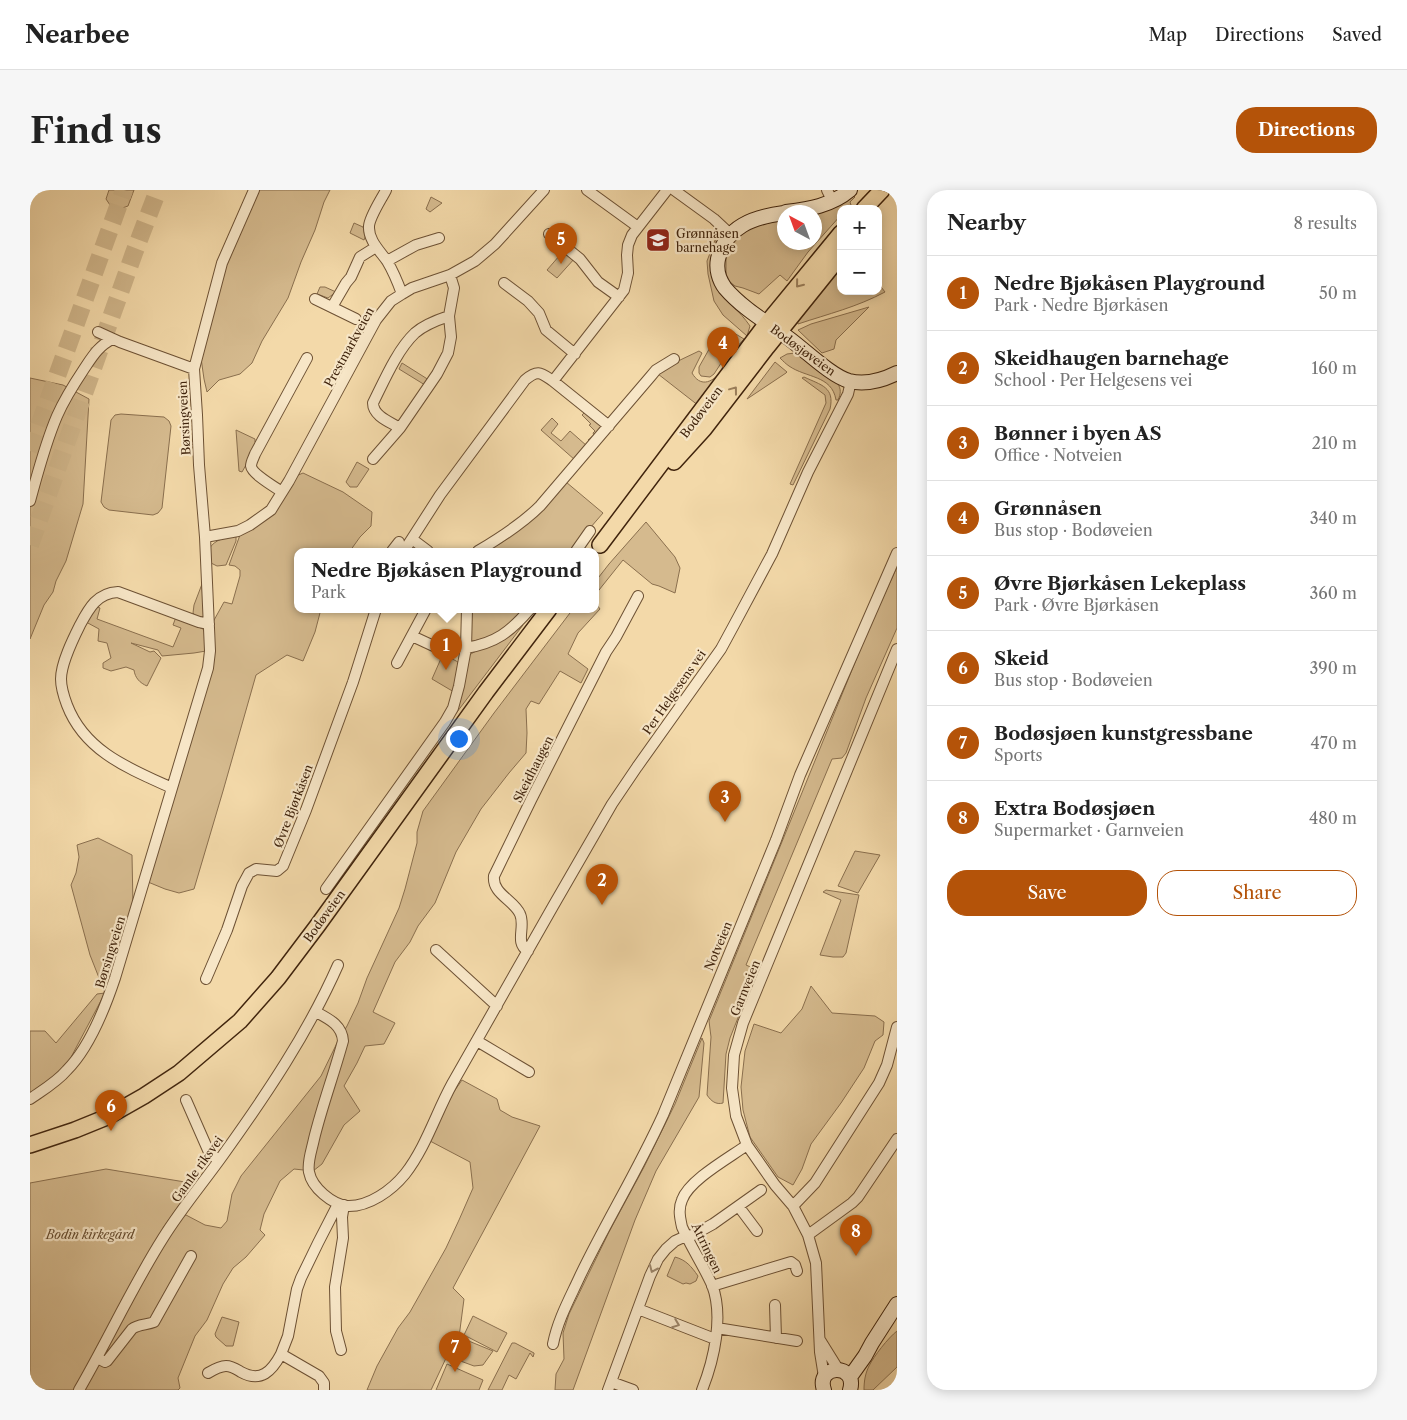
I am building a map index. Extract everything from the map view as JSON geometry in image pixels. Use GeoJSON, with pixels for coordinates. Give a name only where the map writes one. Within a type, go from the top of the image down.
{"type":"FeatureCollection","features":[{"type":"Feature","properties":{"kind":"main road"},"geometry":{"type":"LineString","coordinates":[[868,205],[882,190]]}},
{"type":"Feature","properties":{"kind":"main road"},"geometry":{"type":"LineString","coordinates":[[882,205],[892,190]]}},
{"type":"Feature","properties":{"kind":"main road","name":"Bodøveien"},"geometry":{"type":"LineString","coordinates":[[599,548],[704,429],[773,327],[837,239]]}},
{"type":"Feature","properties":{"kind":"main road","name":"Bodøveien"},"geometry":{"type":"LineString","coordinates":[[773,327],[837,259]]}},
{"type":"Feature","properties":{"kind":"main road","name":"Bodøveien"},"geometry":{"type":"LineString","coordinates":[[30,1145],[76,1130],[107,1117],[144,1096],[179,1073],[240,1021],[278,978],[312,933],[486,692],[546,613]]}},
{"type":"Feature","properties":{"kind":"street","name":"Børsingveien"},"geometry":{"type":"LineString","coordinates":[[30,1099],[55,1081],[74,1062],[106,1005],[116,978],[208,668],[210,651],[205,537],[194,369],[222,263],[254,190]]}},
{"type":"Feature","properties":{"kind":"street"},"geometry":{"type":"LineString","coordinates":[[386,190],[369,226],[370,234],[376,247],[387,261],[402,294]]}},
{"type":"Feature","properties":{"kind":"street","name":"Prestmarkveien"},"geometry":{"type":"LineString","coordinates":[[205,537],[238,531],[271,510],[376,320],[387,306],[412,288],[450,275],[475,261],[490,249],[544,190]]}},
{"type":"Feature","properties":{"kind":"street"},"geometry":{"type":"LineString","coordinates":[[587,190],[638,227]]}},
{"type":"Feature","properties":{"kind":"street"},"geometry":{"type":"LineString","coordinates":[[553,381],[624,290],[628,273],[628,245],[638,227],[667,190]]}},
{"type":"Feature","properties":{"kind":"street"},"geometry":{"type":"LineString","coordinates":[[674,190],[714,219],[730,234],[751,221],[777,214]]}},
{"type":"Feature","properties":{"kind":"street"},"geometry":{"type":"LineString","coordinates":[[819,205],[830,196],[850,190]]}},
{"type":"Feature","properties":{"kind":"street"},"geometry":{"type":"LineString","coordinates":[[549,234],[580,259],[598,282],[619,297]]}},
{"type":"Feature","properties":{"kind":"street","name":"Bodøsjøveien"},"geometry":{"type":"LineString","coordinates":[[730,234],[726,239],[717,264],[720,280],[734,297],[833,373],[851,381],[877,381],[897,373]]}},
{"type":"Feature","properties":{"kind":"street"},"geometry":{"type":"LineString","coordinates":[[387,261],[416,246],[439,238]]}},
{"type":"Feature","properties":{"kind":"street"},"geometry":{"type":"LineString","coordinates":[[332,307],[351,277],[360,257],[376,247]]}},
{"type":"Feature","properties":{"kind":"street"},"geometry":{"type":"LineString","coordinates":[[373,459],[400,428],[446,358],[450,343],[449,316],[454,288],[450,275]]}},
{"type":"Feature","properties":{"kind":"street"},"geometry":{"type":"LineString","coordinates":[[504,283],[528,301],[539,313],[546,330],[575,354]]}},
{"type":"Feature","properties":{"kind":"street"},"geometry":{"type":"LineString","coordinates":[[315,299],[356,319]]}},
{"type":"Feature","properties":{"kind":"street"},"geometry":{"type":"LineString","coordinates":[[400,428],[376,412],[373,403],[407,342],[423,328],[449,316]]}},
{"type":"Feature","properties":{"kind":"street"},"geometry":{"type":"LineString","coordinates":[[98,332],[194,369]]}},
{"type":"Feature","properties":{"kind":"street"},"geometry":{"type":"LineString","coordinates":[[30,501],[49,437],[58,414],[94,353],[104,343],[113,339]]}},
{"type":"Feature","properties":{"kind":"street"},"geometry":{"type":"LineString","coordinates":[[282,492],[253,470],[251,466],[252,460],[307,358]]}},
{"type":"Feature","properties":{"kind":"street"},"geometry":{"type":"LineString","coordinates":[[483,548],[529,518],[656,370],[674,359]]}},
{"type":"Feature","properties":{"kind":"street"},"geometry":{"type":"LineString","coordinates":[[406,548],[440,495],[525,380],[531,376],[537,373],[542,374],[553,381],[609,426]]}},
{"type":"Feature","properties":{"kind":"street","name":"Per Helgesens vei"},"geometry":{"type":"LineString","coordinates":[[341,1204],[359,1204],[379,1197],[388,1191],[404,1176],[424,1144],[451,1085],[612,804],[721,649],[772,554],[808,472],[848,394],[851,381]]}},
{"type":"Feature","properties":{"kind":"street"},"geometry":{"type":"LineString","coordinates":[[578,548],[590,531]]}},
{"type":"Feature","properties":{"kind":"street"},"geometry":{"type":"LineString","coordinates":[[412,539],[424,548]]}},
{"type":"Feature","properties":{"kind":"street"},"geometry":{"type":"LineString","coordinates":[[394,548],[398,542]]}},
{"type":"Feature","properties":{"kind":"street","name":"Notveien"},"geometry":{"type":"LineString","coordinates":[[554,1344],[558,1322],[663,1115],[776,840],[800,775],[897,553]]}},
{"type":"Feature","properties":{"kind":"street"},"geometry":{"type":"LineString","coordinates":[[172,788],[116,761],[90,741],[76,723],[68,706],[61,684],[62,672],[87,611],[92,603],[106,594],[118,592],[209,624]]}},
{"type":"Feature","properties":{"kind":"street","name":"Skeidhaugen"},"geometry":{"type":"LineString","coordinates":[[528,951],[524,949],[521,943],[522,924],[520,914],[516,907],[498,891],[493,882],[494,876],[606,652],[638,596]]}},
{"type":"Feature","properties":{"kind":"street","name":"Øvre Bjørkåsen"},"geometry":{"type":"LineString","coordinates":[[206,979],[227,930],[242,886],[249,873],[256,869],[277,871],[283,866],[306,810],[352,682],[373,613]]}},
{"type":"Feature","properties":{"kind":"street"},"geometry":{"type":"LineString","coordinates":[[397,663],[424,613]]}},
{"type":"Feature","properties":{"kind":"street"},"geometry":{"type":"LineString","coordinates":[[326,889],[445,722],[457,697],[466,648],[467,613]]}},
{"type":"Feature","properties":{"kind":"street"},"geometry":{"type":"LineString","coordinates":[[466,648],[497,638],[526,613]]}},
{"type":"Feature","properties":{"kind":"street"},"geometry":{"type":"LineString","coordinates":[[412,636],[440,649]]}},
{"type":"Feature","properties":{"kind":"street","name":"Garnveien"},"geometry":{"type":"LineString","coordinates":[[824,1383],[818,1337],[816,1263],[808,1235],[793,1206],[775,1185],[747,1145],[742,1134],[736,1116],[732,1088],[734,1056],[738,1039],[897,649]]}},
{"type":"Feature","properties":{"kind":"street"},"geometry":{"type":"LineString","coordinates":[[436,950],[497,1006]]}},
{"type":"Feature","properties":{"kind":"street","name":"Gamle riksvei"},"geometry":{"type":"LineString","coordinates":[[79,1390],[137,1282],[164,1237],[284,1066],[316,1012],[338,965]]}},
{"type":"Feature","properties":{"kind":"street"},"geometry":{"type":"LineString","coordinates":[[316,1012],[337,1026],[342,1034],[343,1041],[320,1116],[309,1159],[309,1173],[322,1193],[341,1204]]}},
{"type":"Feature","properties":{"kind":"street"},"geometry":{"type":"LineString","coordinates":[[793,1206],[815,1183],[893,1059],[897,1027]]}},
{"type":"Feature","properties":{"kind":"street"},"geometry":{"type":"LineString","coordinates":[[477,1041],[529,1072]]}},
{"type":"Feature","properties":{"kind":"street"},"geometry":{"type":"LineString","coordinates":[[186,1100],[208,1150],[218,1161]]}},
{"type":"Feature","properties":{"kind":"street"},"geometry":{"type":"LineString","coordinates":[[808,1235],[858,1197],[897,1139]]}},
{"type":"Feature","properties":{"kind":"street","name":"Åttringen"},"geometry":{"type":"LineString","coordinates":[[702,1390],[711,1361],[717,1328],[717,1302],[712,1286],[682,1227],[680,1213],[682,1199],[696,1182],[747,1145]]}},
{"type":"Feature","properties":{"kind":"street"},"geometry":{"type":"LineString","coordinates":[[632,1390],[609,1386],[658,1259],[675,1241],[713,1224],[761,1190]]}},
{"type":"Feature","properties":{"kind":"street"},"geometry":{"type":"LineString","coordinates":[[341,1204],[343,1238],[335,1287],[336,1332],[341,1350]]}},
{"type":"Feature","properties":{"kind":"street"},"geometry":{"type":"LineString","coordinates":[[208,1373],[223,1366],[228,1366],[245,1374],[260,1376],[271,1370],[281,1354],[288,1336],[301,1278],[318,1243],[341,1204]]}},
{"type":"Feature","properties":{"kind":"street"},"geometry":{"type":"LineString","coordinates":[[739,1207],[757,1231]]}},
{"type":"Feature","properties":{"kind":"street"},"geometry":{"type":"LineString","coordinates":[[97,1358],[105,1362],[108,1361],[132,1328],[154,1322],[191,1256]]}},
{"type":"Feature","properties":{"kind":"street"},"geometry":{"type":"LineString","coordinates":[[712,1286],[791,1262],[795,1265],[797,1271]]}},
{"type":"Feature","properties":{"kind":"street"},"geometry":{"type":"LineString","coordinates":[[775,1304],[776,1338]]}},
{"type":"Feature","properties":{"kind":"street"},"geometry":{"type":"LineString","coordinates":[[845,1377],[865,1356],[897,1304]]}},
{"type":"Feature","properties":{"kind":"street"},"geometry":{"type":"LineString","coordinates":[[638,1309],[715,1339]]}},
{"type":"Feature","properties":{"kind":"street"},"geometry":{"type":"LineString","coordinates":[[717,1328],[797,1341]]}},
{"type":"Feature","properties":{"kind":"street"},"geometry":{"type":"LineString","coordinates":[[818,1337],[845,1377]]}},
{"type":"Feature","properties":{"kind":"street"},"geometry":{"type":"LineString","coordinates":[[281,1354],[319,1376],[324,1383],[324,1390]]}},
{"type":"Feature","properties":{"kind":"street"},"geometry":{"type":"LineString","coordinates":[[824,1383],[830,1371],[845,1377]]}},
{"type":"Feature","properties":{"kind":"green space"},"geometry":{"type":"Polygon","coordinates":[[[109,190],[134,190],[128,206],[114,211],[106,199],[109,190]]]}},
{"type":"Feature","properties":{"kind":"green space"},"geometry":{"type":"Polygon","coordinates":[[[257,190],[330,190],[288,298],[262,341],[252,363],[240,374],[219,380],[207,392],[201,358],[224,265],[257,190]]]}},
{"type":"Feature","properties":{"kind":"green space"},"geometry":{"type":"Polygon","coordinates":[[[852,194],[855,197],[850,202],[851,205],[837,205],[837,219],[822,236],[822,209],[852,194]]]}},
{"type":"Feature","properties":{"kind":"green space"},"geometry":{"type":"Polygon","coordinates":[[[431,197],[442,203],[430,212],[426,209],[431,197]]]}},
{"type":"Feature","properties":{"kind":"green space"},"geometry":{"type":"Polygon","coordinates":[[[777,221],[777,250],[810,250],[787,281],[780,275],[759,294],[735,286],[730,282],[726,274],[726,254],[735,240],[752,227],[777,221]]]}},
{"type":"Feature","properties":{"kind":"green space"},"geometry":{"type":"Polygon","coordinates":[[[354,223],[363,227],[366,235],[364,240],[350,233],[354,223]]]}},
{"type":"Feature","properties":{"kind":"green space"},"geometry":{"type":"Polygon","coordinates":[[[715,240],[717,243],[712,258],[711,271],[713,281],[718,290],[750,326],[747,336],[723,315],[714,301],[707,261],[715,240]]]}},
{"type":"Feature","properties":{"kind":"green space"},"geometry":{"type":"Polygon","coordinates":[[[564,249],[575,258],[557,278],[547,270],[564,249]]]}},
{"type":"Feature","properties":{"kind":"green space"},"geometry":{"type":"Polygon","coordinates":[[[837,273],[837,295],[878,295],[853,306],[798,324],[797,319],[837,273]]]}},
{"type":"Feature","properties":{"kind":"green space"},"geometry":{"type":"Polygon","coordinates":[[[320,287],[336,292],[328,298],[317,294],[320,287]]]}},
{"type":"Feature","properties":{"kind":"green space"},"geometry":{"type":"Polygon","coordinates":[[[869,307],[836,340],[834,349],[822,353],[798,330],[811,324],[869,307]]]}},
{"type":"Feature","properties":{"kind":"green space"},"geometry":{"type":"Polygon","coordinates":[[[734,333],[744,339],[733,351],[729,351],[714,374],[710,377],[701,376],[699,367],[712,344],[734,333]]]}},
{"type":"Feature","properties":{"kind":"green space"},"geometry":{"type":"Polygon","coordinates":[[[699,351],[702,353],[692,373],[695,377],[702,382],[706,382],[720,373],[715,385],[699,406],[658,374],[676,362],[699,351]]]}},
{"type":"Feature","properties":{"kind":"green space"},"geometry":{"type":"Polygon","coordinates":[[[795,353],[838,384],[840,396],[838,400],[836,400],[834,392],[824,381],[796,370],[780,358],[787,354],[795,353]]]}},
{"type":"Feature","properties":{"kind":"green space"},"geometry":{"type":"Polygon","coordinates":[[[775,362],[787,372],[747,399],[775,362]]]}},
{"type":"Feature","properties":{"kind":"green space"},"geometry":{"type":"Polygon","coordinates":[[[402,363],[429,380],[425,385],[399,369],[402,363]]]}},
{"type":"Feature","properties":{"kind":"green space"},"geometry":{"type":"Polygon","coordinates":[[[804,377],[825,388],[828,391],[831,402],[830,409],[793,485],[790,484],[826,403],[825,395],[802,378],[804,377]]]}},
{"type":"Feature","properties":{"kind":"green space"},"geometry":{"type":"Polygon","coordinates":[[[30,378],[63,385],[89,399],[83,504],[66,561],[53,592],[44,605],[30,639],[30,378]]]}},
{"type":"Feature","properties":{"kind":"green space"},"geometry":{"type":"Polygon","coordinates":[[[585,412],[602,427],[590,442],[588,440],[594,435],[595,431],[582,415],[585,412]]]}},
{"type":"Feature","properties":{"kind":"green space"},"geometry":{"type":"Polygon","coordinates":[[[115,415],[164,417],[171,426],[162,508],[153,515],[109,510],[101,502],[111,420],[115,415]]]}},
{"type":"Feature","properties":{"kind":"green space"},"geometry":{"type":"Polygon","coordinates":[[[552,418],[558,424],[551,433],[561,441],[570,431],[587,446],[575,460],[541,430],[552,418]]]}},
{"type":"Feature","properties":{"kind":"green space"},"geometry":{"type":"Polygon","coordinates":[[[236,430],[255,439],[255,442],[258,444],[242,472],[239,471],[236,430]]]}},
{"type":"Feature","properties":{"kind":"green space"},"geometry":{"type":"Polygon","coordinates":[[[357,462],[369,469],[357,487],[350,487],[346,482],[357,462]]]}},
{"type":"Feature","properties":{"kind":"green space"},"geometry":{"type":"Polygon","coordinates":[[[303,473],[343,492],[372,512],[371,526],[352,548],[294,548],[294,613],[320,613],[315,632],[303,661],[287,655],[256,675],[194,889],[179,893],[165,889],[148,882],[183,767],[213,622],[224,602],[232,604],[240,576],[240,570],[235,566],[229,565],[240,535],[272,515],[296,476],[303,473]]]}},
{"type":"Feature","properties":{"kind":"green space"},"geometry":{"type":"Polygon","coordinates":[[[566,482],[603,513],[574,548],[492,548],[530,522],[566,482]]]}},
{"type":"Feature","properties":{"kind":"green space"},"geometry":{"type":"Polygon","coordinates":[[[646,522],[675,557],[680,568],[675,593],[652,584],[623,560],[599,590],[599,577],[646,522]]]}},
{"type":"Feature","properties":{"kind":"green space"},"geometry":{"type":"Polygon","coordinates":[[[236,536],[236,541],[226,565],[217,566],[211,563],[209,549],[211,546],[221,540],[236,536]]]}},
{"type":"Feature","properties":{"kind":"green space"},"geometry":{"type":"Polygon","coordinates":[[[897,567],[897,628],[866,698],[846,753],[842,758],[832,759],[746,965],[757,970],[730,1038],[726,1054],[723,1103],[716,1103],[707,1095],[711,1037],[709,1021],[867,633],[897,567]]]}},
{"type":"Feature","properties":{"kind":"green space"},"geometry":{"type":"Polygon","coordinates":[[[202,584],[204,616],[201,617],[193,613],[202,584]]]}},
{"type":"Feature","properties":{"kind":"green space"},"geometry":{"type":"Polygon","coordinates":[[[93,605],[100,608],[97,619],[173,647],[181,628],[173,625],[176,617],[203,629],[206,633],[206,651],[162,656],[158,650],[131,643],[150,652],[154,651],[161,658],[147,686],[138,680],[134,670],[126,667],[111,671],[103,668],[103,663],[111,658],[107,643],[98,641],[99,629],[86,622],[93,605]]]}},
{"type":"Feature","properties":{"kind":"green space"},"geometry":{"type":"Polygon","coordinates":[[[469,613],[521,613],[495,636],[469,642],[469,613]]]}},
{"type":"Feature","properties":{"kind":"green space","name":"Bodin kirkegård"},"geometry":{"type":"Polygon","coordinates":[[[570,613],[596,613],[578,633],[568,654],[588,669],[581,683],[560,671],[539,704],[531,701],[526,709],[526,753],[481,809],[456,852],[435,903],[395,962],[373,1012],[395,1023],[384,1044],[365,1046],[344,1086],[360,1111],[344,1125],[322,1164],[313,1171],[294,1169],[280,1181],[264,1214],[260,1230],[265,1235],[246,1257],[233,1268],[223,1284],[207,1320],[195,1336],[178,1378],[180,1388],[178,1390],[30,1390],[30,1183],[106,1169],[185,1182],[190,1186],[189,1191],[163,1228],[186,1215],[205,1225],[221,1228],[227,1221],[232,1194],[241,1176],[321,1076],[358,1003],[367,978],[399,908],[417,843],[417,832],[423,811],[570,613]]]}},
{"type":"Feature","properties":{"kind":"green space"},"geometry":{"type":"Polygon","coordinates":[[[523,625],[454,716],[469,655],[523,625]]]}},
{"type":"Feature","properties":{"kind":"green space"},"geometry":{"type":"Polygon","coordinates":[[[443,654],[458,662],[454,692],[432,679],[443,654]]]}},
{"type":"Feature","properties":{"kind":"green space"},"geometry":{"type":"Polygon","coordinates":[[[98,838],[132,855],[133,906],[105,993],[90,955],[71,885],[76,873],[79,857],[77,845],[98,838]]]}},
{"type":"Feature","properties":{"kind":"green space"},"geometry":{"type":"Polygon","coordinates":[[[855,851],[880,855],[858,893],[838,886],[855,851]]]}},
{"type":"Feature","properties":{"kind":"green space"},"geometry":{"type":"Polygon","coordinates":[[[826,890],[859,895],[846,953],[843,957],[820,955],[841,900],[823,892],[826,890]]]}},
{"type":"Feature","properties":{"kind":"green space"},"geometry":{"type":"Polygon","coordinates":[[[811,986],[832,1013],[875,1016],[884,1022],[883,1035],[875,1041],[864,1068],[811,1144],[802,1169],[793,1185],[778,1177],[750,1137],[743,1110],[741,1087],[745,1051],[754,1024],[781,1033],[802,1009],[811,986]]]}},
{"type":"Feature","properties":{"kind":"green space"},"geometry":{"type":"Polygon","coordinates":[[[105,993],[69,1061],[57,1074],[30,1093],[30,1031],[45,1031],[56,1043],[97,994],[105,993]]]}},
{"type":"Feature","properties":{"kind":"green space"},"geometry":{"type":"Polygon","coordinates":[[[702,1038],[704,1043],[699,1097],[656,1171],[635,1220],[573,1390],[555,1390],[556,1374],[564,1359],[563,1333],[569,1314],[675,1104],[702,1038]]]}},
{"type":"Feature","properties":{"kind":"green space"},"geometry":{"type":"Polygon","coordinates":[[[462,1080],[497,1099],[500,1110],[512,1117],[540,1126],[453,1288],[464,1299],[459,1337],[493,1351],[483,1365],[474,1366],[447,1356],[431,1390],[367,1390],[377,1366],[398,1328],[410,1312],[446,1248],[473,1188],[470,1162],[430,1141],[453,1093],[462,1080]]]}},
{"type":"Feature","properties":{"kind":"green space"},"geometry":{"type":"Polygon","coordinates":[[[675,1257],[691,1266],[698,1276],[696,1281],[690,1284],[683,1284],[667,1276],[675,1257]]]}},
{"type":"Feature","properties":{"kind":"green space"},"geometry":{"type":"Polygon","coordinates":[[[473,1316],[507,1333],[497,1352],[464,1335],[473,1316]]]}},
{"type":"Feature","properties":{"kind":"green space"},"geometry":{"type":"Polygon","coordinates":[[[222,1317],[239,1322],[233,1346],[226,1346],[216,1337],[215,1334],[222,1317]]]}},
{"type":"Feature","properties":{"kind":"green space"},"geometry":{"type":"Polygon","coordinates":[[[897,1331],[897,1367],[873,1390],[864,1390],[866,1375],[871,1362],[897,1331]]]}},
{"type":"Feature","properties":{"kind":"green space"},"geometry":{"type":"Polygon","coordinates":[[[512,1343],[534,1353],[533,1357],[530,1353],[516,1379],[509,1375],[502,1390],[488,1390],[512,1343]]]}},
{"type":"Feature","properties":{"kind":"green space"},"geometry":{"type":"Polygon","coordinates":[[[447,1364],[483,1380],[479,1390],[436,1390],[447,1364]]]}},
{"type":"Feature","properties":{"kind":"tunnel"},"geometry":{"type":"LineString","coordinates":[[30,451],[124,190]]}},
{"type":"Feature","properties":{"kind":"tunnel"},"geometry":{"type":"LineString","coordinates":[[30,545],[158,190]]}},
{"type":"Feature","properties":{"kind":"place","name":"Grønnåsen barnehage"},"geometry":{"type":"Point","coordinates":[658,240]}},
{"type":"Feature","properties":{"kind":"place","name":"Øvre Bjørkåsen Lekeplass"},"geometry":{"type":"Point","coordinates":[561,264]}},
{"type":"Feature","properties":{"kind":"place","name":"Grønnåsen"},"geometry":{"type":"Point","coordinates":[723,368]}},
{"type":"Feature","properties":{"kind":"place","name":"Nedre Bjøkåsen Playground"},"geometry":{"type":"Point","coordinates":[446,670]}},
{"type":"Feature","properties":{"kind":"place","name":"Bønner i byen AS"},"geometry":{"type":"Point","coordinates":[725,822]}},
{"type":"Feature","properties":{"kind":"place","name":"Skeidhaugen barnehage"},"geometry":{"type":"Point","coordinates":[602,905]}},
{"type":"Feature","properties":{"kind":"place","name":"Skeid"},"geometry":{"type":"Point","coordinates":[111,1131]}},
{"type":"Feature","properties":{"kind":"place","name":"Extra Bodøsjøen"},"geometry":{"type":"Point","coordinates":[856,1256]}},
{"type":"Feature","properties":{"kind":"place","name":"Bodøsjøen kunstgressbane"},"geometry":{"type":"Point","coordinates":[455,1372]}}]}
